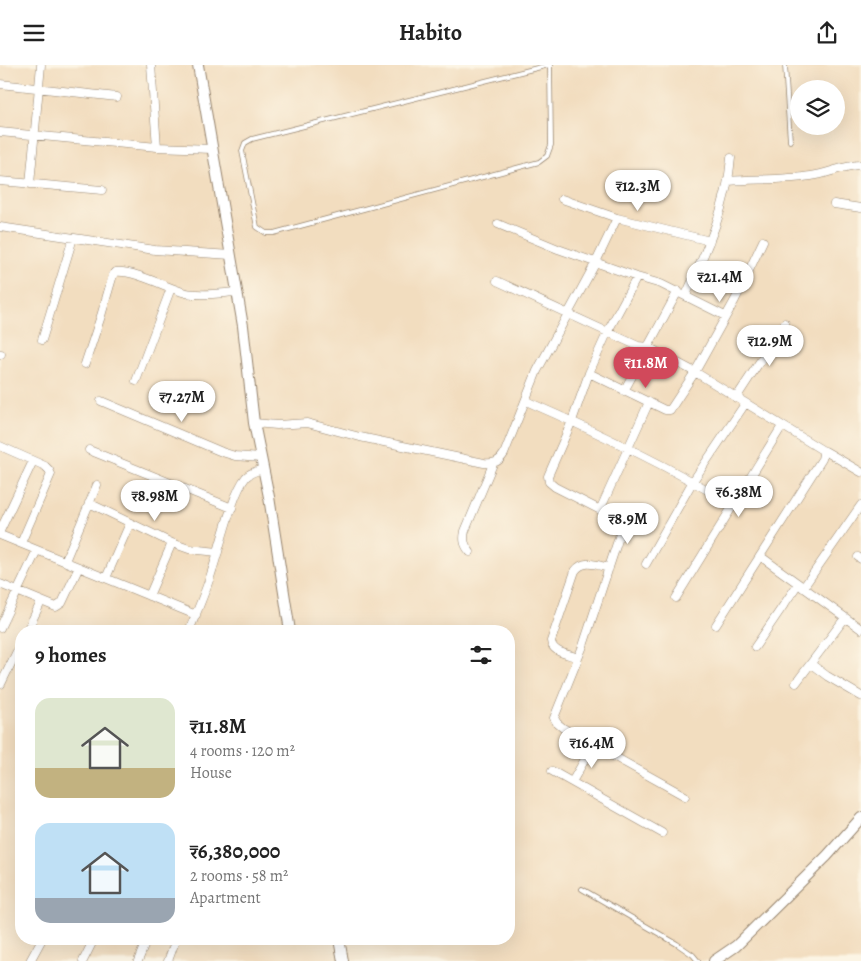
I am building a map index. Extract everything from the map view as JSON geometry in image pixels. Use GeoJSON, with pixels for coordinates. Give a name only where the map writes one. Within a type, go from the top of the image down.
{"type":"FeatureCollection","features":[{"type":"Feature","properties":{"kind":"street"},"geometry":{"type":"LineString","coordinates":[[30,184],[41,65]]}},
{"type":"Feature","properties":{"kind":"street"},"geometry":{"type":"LineString","coordinates":[[151,65],[157,147]]}},
{"type":"Feature","properties":{"kind":"street"},"geometry":{"type":"LineString","coordinates":[[198,65],[212,149],[222,194],[243,326],[254,423],[289,625]]}},
{"type":"Feature","properties":{"kind":"street"},"geometry":{"type":"LineString","coordinates":[[0,84],[117,97]]}},
{"type":"Feature","properties":{"kind":"street"},"geometry":{"type":"LineString","coordinates":[[0,132],[157,147],[212,149]]}},
{"type":"Feature","properties":{"kind":"street"},"geometry":{"type":"LineString","coordinates":[[686,295],[710,241],[729,181],[731,158]]}},
{"type":"Feature","properties":{"kind":"street"},"geometry":{"type":"LineString","coordinates":[[729,181],[803,177],[824,174],[853,165],[861,165]]}},
{"type":"Feature","properties":{"kind":"street"},"geometry":{"type":"LineString","coordinates":[[0,181],[102,190]]}},
{"type":"Feature","properties":{"kind":"street"},"geometry":{"type":"LineString","coordinates":[[562,199],[618,218],[710,241]]}},
{"type":"Feature","properties":{"kind":"street"},"geometry":{"type":"LineString","coordinates":[[834,204],[861,208]]}},
{"type":"Feature","properties":{"kind":"street"},"geometry":{"type":"LineString","coordinates":[[254,423],[277,425],[307,423],[360,437],[484,463],[500,461],[537,371],[618,218]]}},
{"type":"Feature","properties":{"kind":"street"},"geometry":{"type":"LineString","coordinates":[[498,224],[596,262],[661,284],[725,316]]}},
{"type":"Feature","properties":{"kind":"street"},"geometry":{"type":"LineString","coordinates":[[0,227],[155,249],[231,255]]}},
{"type":"Feature","properties":{"kind":"street"},"geometry":{"type":"LineString","coordinates":[[42,340],[73,238]]}},
{"type":"Feature","properties":{"kind":"street"},"geometry":{"type":"LineString","coordinates":[[590,373],[649,403],[665,410],[670,410],[695,372],[745,280],[763,241]]}},
{"type":"Feature","properties":{"kind":"street"},"geometry":{"type":"LineString","coordinates":[[85,363],[102,316],[113,275],[116,272],[134,275],[171,288],[196,294],[237,292]]}},
{"type":"Feature","properties":{"kind":"street"},"geometry":{"type":"LineString","coordinates":[[637,277],[608,331],[548,475],[549,482],[555,487],[600,509],[622,523],[609,568],[578,658],[554,718],[563,728],[685,796]]}},
{"type":"Feature","properties":{"kind":"street"},"geometry":{"type":"LineString","coordinates":[[497,281],[638,346],[648,347],[695,372],[822,450],[822,459],[716,625]]}},
{"type":"Feature","properties":{"kind":"street"},"geometry":{"type":"LineString","coordinates":[[136,381],[171,288]]}},
{"type":"Feature","properties":{"kind":"street"},"geometry":{"type":"LineString","coordinates":[[624,391],[678,291]]}},
{"type":"Feature","properties":{"kind":"street"},"geometry":{"type":"LineString","coordinates":[[736,398],[785,323]]}},
{"type":"Feature","properties":{"kind":"street"},"geometry":{"type":"LineString","coordinates":[[100,401],[222,452],[262,464]]}},
{"type":"Feature","properties":{"kind":"street"},"geometry":{"type":"LineString","coordinates":[[526,401],[628,448],[693,481],[733,505]]}},
{"type":"Feature","properties":{"kind":"street"},"geometry":{"type":"LineString","coordinates":[[600,509],[649,403]]}},
{"type":"Feature","properties":{"kind":"street"},"geometry":{"type":"LineString","coordinates":[[646,564],[693,481],[745,404]]}},
{"type":"Feature","properties":{"kind":"street"},"geometry":{"type":"LineString","coordinates":[[676,598],[782,426]]}},
{"type":"Feature","properties":{"kind":"street"},"geometry":{"type":"LineString","coordinates":[[0,445],[45,466],[51,474],[21,543]]}},
{"type":"Feature","properties":{"kind":"street"},"geometry":{"type":"LineString","coordinates":[[89,450],[232,508]]}},
{"type":"Feature","properties":{"kind":"street"},"geometry":{"type":"LineString","coordinates":[[825,451],[861,472]]}},
{"type":"Feature","properties":{"kind":"street"},"geometry":{"type":"LineString","coordinates":[[0,531],[33,461]]}},
{"type":"Feature","properties":{"kind":"street"},"geometry":{"type":"LineString","coordinates":[[470,552],[463,538],[493,463]]}},
{"type":"Feature","properties":{"kind":"street"},"geometry":{"type":"LineString","coordinates":[[192,625],[232,508],[245,478],[262,464]]}},
{"type":"Feature","properties":{"kind":"street"},"geometry":{"type":"LineString","coordinates":[[65,561],[97,485]]}},
{"type":"Feature","properties":{"kind":"street"},"geometry":{"type":"LineString","coordinates":[[89,503],[172,543],[189,549],[218,552]]}},
{"type":"Feature","properties":{"kind":"street"},"geometry":{"type":"LineString","coordinates":[[755,647],[861,505]]}},
{"type":"Feature","properties":{"kind":"street"},"geometry":{"type":"LineString","coordinates":[[106,578],[130,523]]}},
{"type":"Feature","properties":{"kind":"street"},"geometry":{"type":"LineString","coordinates":[[0,535],[196,615]]}},
{"type":"Feature","properties":{"kind":"street"},"geometry":{"type":"LineString","coordinates":[[149,596],[172,543]]}},
{"type":"Feature","properties":{"kind":"street"},"geometry":{"type":"LineString","coordinates":[[0,628],[36,550]]}},
{"type":"Feature","properties":{"kind":"street"},"geometry":{"type":"LineString","coordinates":[[760,557],[861,629]]}},
{"type":"Feature","properties":{"kind":"street"},"geometry":{"type":"LineString","coordinates":[[578,658],[555,650],[551,645],[574,571],[578,566],[587,563],[609,568]]}},
{"type":"Feature","properties":{"kind":"street"},"geometry":{"type":"LineString","coordinates":[[0,584],[41,602],[59,607],[79,567]]}},
{"type":"Feature","properties":{"kind":"street"},"geometry":{"type":"LineString","coordinates":[[30,625],[41,602]]}},
{"type":"Feature","properties":{"kind":"street"},"geometry":{"type":"LineString","coordinates":[[796,683],[845,618]]}},
{"type":"Feature","properties":{"kind":"street"},"geometry":{"type":"LineString","coordinates":[[1,684],[15,655]]}},
{"type":"Feature","properties":{"kind":"street"},"geometry":{"type":"LineString","coordinates":[[811,664],[827,677],[861,696]]}},
{"type":"Feature","properties":{"kind":"street"},"geometry":{"type":"LineString","coordinates":[[572,782],[593,745]]}},
{"type":"Feature","properties":{"kind":"street"},"geometry":{"type":"LineString","coordinates":[[552,771],[662,833]]}},
{"type":"Feature","properties":{"kind":"street"},"geometry":{"type":"LineString","coordinates":[[714,961],[743,939],[827,857],[861,818]]}},
{"type":"Feature","properties":{"kind":"street"},"geometry":{"type":"LineString","coordinates":[[30,961],[39,945]]}},
{"type":"Feature","properties":{"kind":"street"},"geometry":{"type":"LineString","coordinates":[[83,961],[91,945]]}},
{"type":"Feature","properties":{"kind":"street"},"geometry":{"type":"LineString","coordinates":[[138,961],[145,945]]}},
{"type":"Feature","properties":{"kind":"street"},"geometry":{"type":"LineString","coordinates":[[168,961],[174,945]]}},
{"type":"Feature","properties":{"kind":"street"},"geometry":{"type":"LineString","coordinates":[[341,945],[343,961]]}},
{"type":"Feature","properties":{"kind":"lane"},"geometry":{"type":"LineString","coordinates":[[550,65],[551,145],[547,156],[539,162],[274,233],[266,233],[257,227],[242,151],[245,143],[252,139],[550,65]]}},
{"type":"Feature","properties":{"kind":"lane"},"geometry":{"type":"LineString","coordinates":[[785,65],[790,141]]}},
{"type":"Feature","properties":{"kind":"lane"},"geometry":{"type":"LineString","coordinates":[[582,889],[677,944],[693,955],[698,961]]}}]}
